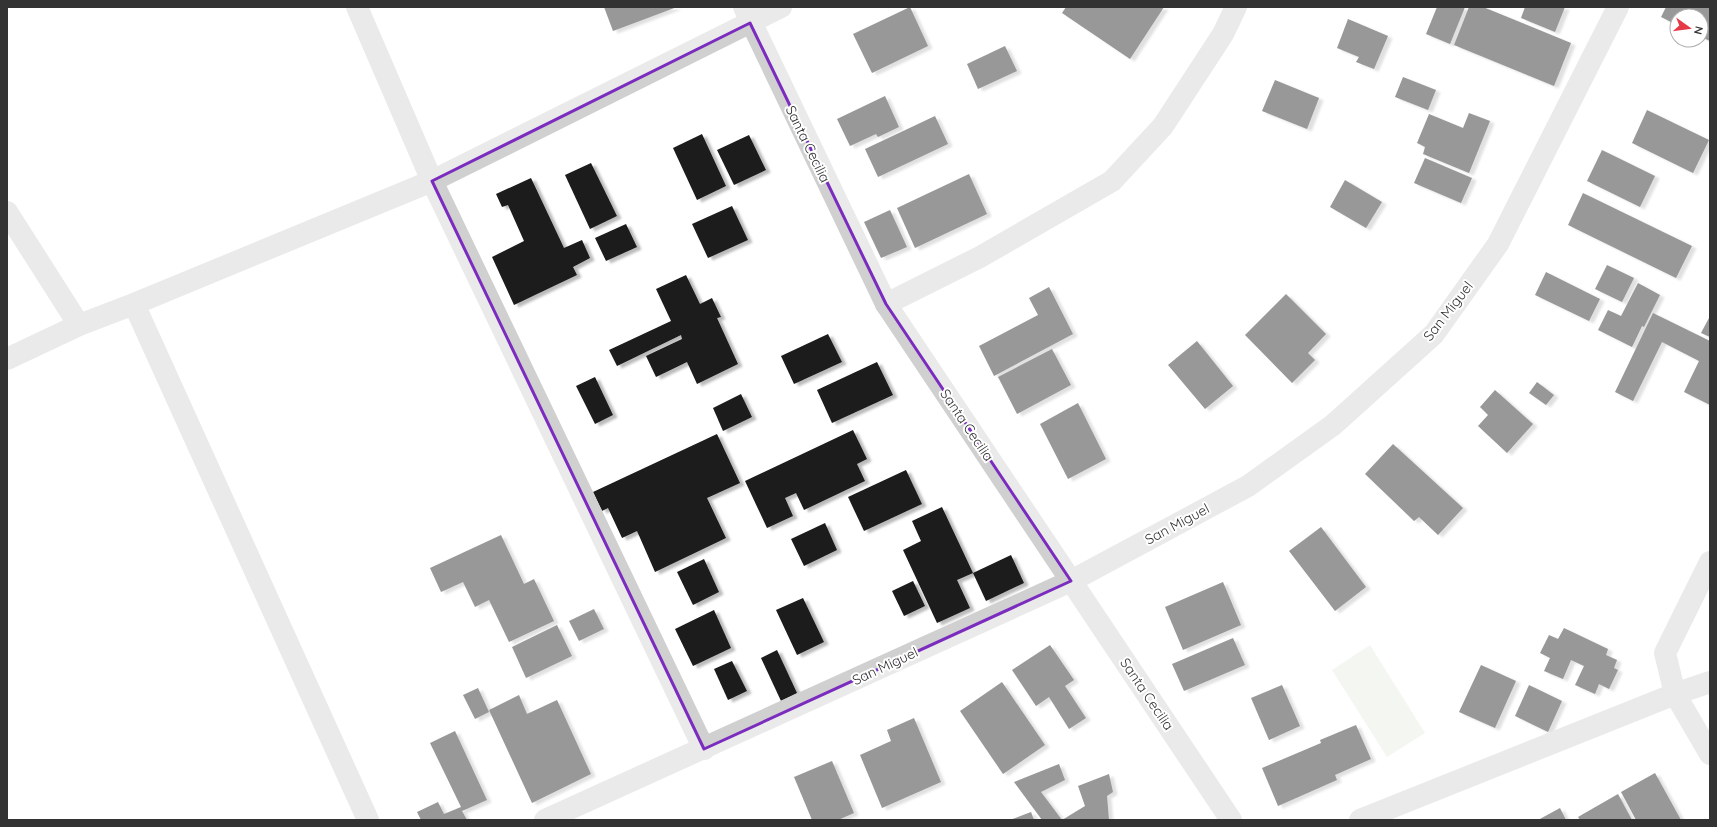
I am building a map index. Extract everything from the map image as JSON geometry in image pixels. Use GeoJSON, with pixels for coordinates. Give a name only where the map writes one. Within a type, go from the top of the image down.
{"type":"FeatureCollection","features":[{"type":"Feature","properties":{"kind":"street"},"geometry":{"type":"LineString","coordinates":[[356,7],[432,181],[704,749]]}},
{"type":"Feature","properties":{"kind":"street"},"geometry":{"type":"LineString","coordinates":[[7,359],[79,325],[134,304],[432,181],[747,15],[781,7]]}},
{"type":"Feature","properties":{"kind":"street"},"geometry":{"type":"LineString","coordinates":[[886,304],[980,257],[1112,181],[1163,126],[1223,34],[1236,7]]}},
{"type":"Feature","properties":{"kind":"street","name":"San Miguel"},"geometry":{"type":"LineString","coordinates":[[545,820],[704,749],[1071,580],[1248,486],[1333,425],[1434,334],[1498,244],[1618,7]]}},
{"type":"Feature","properties":{"kind":"street","name":"Santa Cecilia"},"geometry":{"type":"LineString","coordinates":[[747,15],[886,304],[1231,820]]}},
{"type":"Feature","properties":{"kind":"street"},"geometry":{"type":"LineString","coordinates":[[7,212],[79,325]]}},
{"type":"Feature","properties":{"kind":"street"},"geometry":{"type":"LineString","coordinates":[[134,304],[368,820]]}},
{"type":"Feature","properties":{"kind":"street"},"geometry":{"type":"LineString","coordinates":[[1710,562],[1666,653],[1675,694],[1710,754]]}},
{"type":"Feature","properties":{"kind":"street"},"geometry":{"type":"LineString","coordinates":[[1360,820],[1675,694],[1710,682]]}},
{"type":"Feature","properties":{"kind":"highlighted area"},"geometry":{"type":"Polygon","coordinates":[[[750,23],[886,304],[1071,581],[704,749],[432,181],[750,23]]]}},
{"type":"Feature","properties":{"kind":"shaded area"},"geometry":{"type":"Polygon","coordinates":[[[1370,645],[1425,733],[1387,757],[1332,670],[1370,645]]]}},
{"type":"Feature","properties":{"kind":"building"},"geometry":{"type":"Polygon","coordinates":[[[604,7],[677,7],[613,31],[604,7]]]}},
{"type":"Feature","properties":{"kind":"building"},"geometry":{"type":"Polygon","coordinates":[[[910,7],[928,46],[872,73],[853,34],[910,7]]]}},
{"type":"Feature","properties":{"kind":"building"},"geometry":{"type":"Polygon","coordinates":[[[1066,7],[1164,7],[1130,59],[1062,13],[1066,7]]]}},
{"type":"Feature","properties":{"kind":"building"},"geometry":{"type":"Polygon","coordinates":[[[1437,7],[1465,7],[1450,44],[1426,34],[1437,7]]]}},
{"type":"Feature","properties":{"kind":"building"},"geometry":{"type":"Polygon","coordinates":[[[1469,7],[1483,7],[1571,43],[1554,86],[1454,45],[1469,7]]]}},
{"type":"Feature","properties":{"kind":"building"},"geometry":{"type":"Polygon","coordinates":[[[1525,7],[1565,7],[1555,32],[1521,18],[1525,7]]]}},
{"type":"Feature","properties":{"kind":"building"},"geometry":{"type":"Polygon","coordinates":[[[1666,7],[1710,7],[1710,41],[1709,8],[1669,8],[1669,21],[1661,17],[1666,7]]]}},
{"type":"Feature","properties":{"kind":"building"},"geometry":{"type":"Polygon","coordinates":[[[1348,19],[1388,36],[1374,69],[1356,62],[1359,57],[1337,48],[1348,19]]]}},
{"type":"Feature","properties":{"kind":"building"},"geometry":{"type":"Polygon","coordinates":[[[1005,46],[1017,71],[978,89],[967,64],[1005,46]]]}},
{"type":"Feature","properties":{"kind":"building"},"geometry":{"type":"Polygon","coordinates":[[[1403,77],[1436,90],[1428,110],[1395,97],[1403,77]]]}},
{"type":"Feature","properties":{"kind":"building"},"geometry":{"type":"Polygon","coordinates":[[[1275,80],[1319,98],[1307,129],[1262,111],[1275,80]]]}},
{"type":"Feature","properties":{"kind":"building"},"geometry":{"type":"Polygon","coordinates":[[[885,96],[899,127],[878,137],[876,134],[850,146],[837,119],[885,96]]]}},
{"type":"Feature","properties":{"kind":"building"},"geometry":{"type":"Polygon","coordinates":[[[1647,110],[1709,140],[1693,173],[1632,143],[1647,110]]]}},
{"type":"Feature","properties":{"kind":"building"},"geometry":{"type":"Polygon","coordinates":[[[1469,113],[1490,121],[1469,173],[1423,154],[1425,147],[1417,143],[1429,114],[1463,128],[1469,113]]]}},
{"type":"Feature","properties":{"kind":"building"},"geometry":{"type":"Polygon","coordinates":[[[935,116],[948,144],[878,177],[865,149],[935,116]]]}},
{"type":"Feature","properties":{"kind":"building"},"geometry":{"type":"Polygon","coordinates":[[[702,134],[726,186],[697,200],[673,148],[702,134]]]}},
{"type":"Feature","properties":{"kind":"building"},"geometry":{"type":"Polygon","coordinates":[[[749,135],[766,170],[734,185],[717,150],[749,135]]]}},
{"type":"Feature","properties":{"kind":"building"},"geometry":{"type":"Polygon","coordinates":[[[1602,150],[1655,176],[1640,207],[1587,181],[1602,150]]]}},
{"type":"Feature","properties":{"kind":"building"},"geometry":{"type":"Polygon","coordinates":[[[1425,158],[1472,178],[1461,203],[1414,183],[1425,158]]]}},
{"type":"Feature","properties":{"kind":"building"},"geometry":{"type":"Polygon","coordinates":[[[591,163],[617,216],[590,229],[565,175],[591,163]]]}},
{"type":"Feature","properties":{"kind":"building"},"geometry":{"type":"Polygon","coordinates":[[[969,174],[987,214],[915,248],[897,208],[969,174]]]}},
{"type":"Feature","properties":{"kind":"building"},"geometry":{"type":"Polygon","coordinates":[[[531,178],[564,248],[582,240],[590,258],[573,267],[577,275],[514,305],[492,257],[524,241],[508,205],[502,207],[496,194],[531,178]]]}},
{"type":"Feature","properties":{"kind":"building"},"geometry":{"type":"Polygon","coordinates":[[[1345,180],[1382,202],[1366,228],[1330,207],[1345,180]]]}},
{"type":"Feature","properties":{"kind":"building"},"geometry":{"type":"Polygon","coordinates":[[[1583,193],[1692,246],[1676,278],[1568,225],[1583,193]]]}},
{"type":"Feature","properties":{"kind":"building"},"geometry":{"type":"Polygon","coordinates":[[[732,206],[748,240],[708,258],[692,224],[732,206]]]}},
{"type":"Feature","properties":{"kind":"building"},"geometry":{"type":"Polygon","coordinates":[[[890,210],[907,247],[881,258],[864,222],[890,210]]]}},
{"type":"Feature","properties":{"kind":"building"},"geometry":{"type":"Polygon","coordinates":[[[626,224],[637,247],[606,261],[595,238],[626,224]]]}},
{"type":"Feature","properties":{"kind":"building"},"geometry":{"type":"Polygon","coordinates":[[[1607,265],[1634,278],[1622,302],[1595,289],[1607,265]]]}},
{"type":"Feature","properties":{"kind":"building"},"geometry":{"type":"Polygon","coordinates":[[[1546,272],[1600,299],[1589,321],[1535,295],[1546,272]]]}},
{"type":"Feature","properties":{"kind":"building"},"geometry":{"type":"Polygon","coordinates":[[[686,275],[700,304],[712,298],[721,317],[717,318],[738,364],[697,384],[687,362],[656,377],[646,356],[682,339],[681,335],[617,366],[609,350],[671,321],[656,289],[686,275]]]}},
{"type":"Feature","properties":{"kind":"building"},"geometry":{"type":"Polygon","coordinates":[[[1638,283],[1660,295],[1632,347],[1598,330],[1608,310],[1621,316],[1638,283]]]}},
{"type":"Feature","properties":{"kind":"building"},"geometry":{"type":"Polygon","coordinates":[[[1049,287],[1073,334],[994,376],[979,346],[1038,315],[1029,298],[1049,287]]]}},
{"type":"Feature","properties":{"kind":"building"},"geometry":{"type":"Polygon","coordinates":[[[1286,294],[1326,334],[1308,353],[1315,360],[1292,383],[1245,335],[1286,294]]]}},
{"type":"Feature","properties":{"kind":"building"},"geometry":{"type":"Polygon","coordinates":[[[1653,313],[1710,341],[1710,405],[1684,392],[1699,361],[1662,342],[1633,401],[1615,392],[1653,313]]]}},
{"type":"Feature","properties":{"kind":"building"},"geometry":{"type":"Polygon","coordinates":[[[1710,316],[1710,337],[1701,333],[1710,316]]]}},
{"type":"Feature","properties":{"kind":"building"},"geometry":{"type":"Polygon","coordinates":[[[828,334],[842,362],[794,384],[781,356],[828,334]]]}},
{"type":"Feature","properties":{"kind":"building"},"geometry":{"type":"Polygon","coordinates":[[[1197,341],[1233,386],[1205,409],[1168,365],[1197,341]]]}},
{"type":"Feature","properties":{"kind":"building"},"geometry":{"type":"Polygon","coordinates":[[[1052,349],[1071,385],[1017,414],[998,377],[1052,349]]]}},
{"type":"Feature","properties":{"kind":"building"},"geometry":{"type":"Polygon","coordinates":[[[877,362],[893,395],[832,423],[817,390],[877,362]]]}},
{"type":"Feature","properties":{"kind":"building"},"geometry":{"type":"Polygon","coordinates":[[[595,377],[613,415],[595,424],[576,386],[595,377]]]}},
{"type":"Feature","properties":{"kind":"building"},"geometry":{"type":"Polygon","coordinates":[[[1537,382],[1554,395],[1546,405],[1529,393],[1537,382]]]}},
{"type":"Feature","properties":{"kind":"building"},"geometry":{"type":"Polygon","coordinates":[[[1495,390],[1533,424],[1507,453],[1478,426],[1488,415],[1480,407],[1495,390]]]}},
{"type":"Feature","properties":{"kind":"building"},"geometry":{"type":"Polygon","coordinates":[[[741,394],[752,417],[723,431],[713,408],[741,394]]]}},
{"type":"Feature","properties":{"kind":"building"},"geometry":{"type":"Polygon","coordinates":[[[1078,403],[1106,459],[1068,479],[1040,424],[1078,403]]]}},
{"type":"Feature","properties":{"kind":"building"},"geometry":{"type":"Polygon","coordinates":[[[853,430],[867,459],[857,464],[865,481],[804,510],[796,493],[785,498],[793,516],[767,528],[745,481],[853,430]]]}},
{"type":"Feature","properties":{"kind":"building"},"geometry":{"type":"Polygon","coordinates":[[[717,434],[740,483],[707,498],[726,538],[655,572],[637,531],[622,538],[608,508],[602,511],[593,492],[717,434]]]}},
{"type":"Feature","properties":{"kind":"building"},"geometry":{"type":"Polygon","coordinates":[[[1393,444],[1463,508],[1438,535],[1419,517],[1414,521],[1365,474],[1393,444]]]}},
{"type":"Feature","properties":{"kind":"building"},"geometry":{"type":"Polygon","coordinates":[[[906,470],[922,504],[864,531],[848,497],[906,470]]]}},
{"type":"Feature","properties":{"kind":"building"},"geometry":{"type":"Polygon","coordinates":[[[942,507],[973,573],[957,580],[970,608],[937,623],[903,550],[921,541],[912,521],[942,507]]]}},
{"type":"Feature","properties":{"kind":"building"},"geometry":{"type":"Polygon","coordinates":[[[825,523],[837,550],[804,566],[791,539],[825,523]]]}},
{"type":"Feature","properties":{"kind":"building"},"geometry":{"type":"Polygon","coordinates":[[[1321,527],[1366,587],[1335,611],[1289,551],[1321,527]]]}},
{"type":"Feature","properties":{"kind":"building"},"geometry":{"type":"Polygon","coordinates":[[[501,535],[524,584],[534,579],[554,621],[509,642],[489,600],[475,607],[463,582],[441,592],[430,568],[501,535]]]}},
{"type":"Feature","properties":{"kind":"building"},"geometry":{"type":"Polygon","coordinates":[[[1011,555],[1024,583],[986,601],[973,573],[1011,555]]]}},
{"type":"Feature","properties":{"kind":"building"},"geometry":{"type":"Polygon","coordinates":[[[704,559],[719,592],[693,605],[677,572],[704,559]]]}},
{"type":"Feature","properties":{"kind":"building"},"geometry":{"type":"Polygon","coordinates":[[[913,581],[925,606],[904,616],[892,591],[913,581]]]}},
{"type":"Feature","properties":{"kind":"building"},"geometry":{"type":"Polygon","coordinates":[[[1223,582],[1241,625],[1183,650],[1165,607],[1223,582]]]}},
{"type":"Feature","properties":{"kind":"building"},"geometry":{"type":"Polygon","coordinates":[[[803,598],[824,642],[797,655],[776,610],[803,598]]]}},
{"type":"Feature","properties":{"kind":"building"},"geometry":{"type":"Polygon","coordinates":[[[594,609],[604,629],[579,641],[569,621],[594,609]]]}},
{"type":"Feature","properties":{"kind":"building"},"geometry":{"type":"Polygon","coordinates":[[[714,610],[731,648],[693,666],[675,629],[714,610]]]}},
{"type":"Feature","properties":{"kind":"building"},"geometry":{"type":"Polygon","coordinates":[[[557,625],[572,656],[526,678],[512,647],[557,625]]]}},
{"type":"Feature","properties":{"kind":"building"},"geometry":{"type":"Polygon","coordinates":[[[1564,628],[1608,649],[1606,655],[1617,660],[1614,668],[1618,670],[1609,689],[1599,684],[1595,694],[1575,685],[1584,666],[1571,660],[1563,679],[1544,671],[1550,658],[1540,653],[1549,635],[1558,639],[1564,628]]]}},
{"type":"Feature","properties":{"kind":"building"},"geometry":{"type":"Polygon","coordinates":[[[1233,638],[1245,665],[1184,691],[1172,664],[1233,638]]]}},
{"type":"Feature","properties":{"kind":"building"},"geometry":{"type":"Polygon","coordinates":[[[1050,645],[1074,680],[1065,686],[1086,718],[1069,729],[1049,697],[1036,706],[1012,670],[1050,645]]]}},
{"type":"Feature","properties":{"kind":"building"},"geometry":{"type":"Polygon","coordinates":[[[777,650],[797,693],[781,701],[761,658],[777,650]]]}},
{"type":"Feature","properties":{"kind":"building"},"geometry":{"type":"Polygon","coordinates":[[[732,661],[747,691],[728,700],[714,669],[732,661]]]}},
{"type":"Feature","properties":{"kind":"building"},"geometry":{"type":"Polygon","coordinates":[[[1481,665],[1516,681],[1495,728],[1459,712],[1481,665]]]}},
{"type":"Feature","properties":{"kind":"building"},"geometry":{"type":"Polygon","coordinates":[[[1002,682],[1045,745],[1003,774],[960,711],[1002,682]]]}},
{"type":"Feature","properties":{"kind":"building"},"geometry":{"type":"Polygon","coordinates":[[[1282,685],[1300,726],[1269,740],[1251,698],[1282,685]]]}},
{"type":"Feature","properties":{"kind":"building"},"geometry":{"type":"Polygon","coordinates":[[[1529,685],[1562,701],[1548,732],[1515,716],[1529,685]]]}},
{"type":"Feature","properties":{"kind":"building"},"geometry":{"type":"Polygon","coordinates":[[[478,688],[489,712],[475,719],[463,695],[478,688]]]}},
{"type":"Feature","properties":{"kind":"building"},"geometry":{"type":"Polygon","coordinates":[[[519,695],[527,714],[557,700],[591,774],[532,803],[489,710],[519,695]]]}},
{"type":"Feature","properties":{"kind":"building"},"geometry":{"type":"Polygon","coordinates":[[[914,718],[941,782],[882,808],[860,755],[891,741],[887,730],[914,718]]]}},
{"type":"Feature","properties":{"kind":"building"},"geometry":{"type":"Polygon","coordinates":[[[1356,725],[1371,759],[1335,775],[1337,780],[1278,806],[1262,768],[1321,743],[1320,740],[1356,725]]]}},
{"type":"Feature","properties":{"kind":"building"},"geometry":{"type":"Polygon","coordinates":[[[455,731],[487,800],[462,811],[467,820],[421,820],[417,812],[438,802],[444,814],[461,807],[430,743],[455,731]]]}},
{"type":"Feature","properties":{"kind":"building"},"geometry":{"type":"Polygon","coordinates":[[[832,761],[854,813],[838,820],[812,820],[794,777],[832,761]]]}},
{"type":"Feature","properties":{"kind":"building"},"geometry":{"type":"Polygon","coordinates":[[[1059,764],[1065,780],[1041,792],[1062,820],[1042,820],[1014,782],[1059,764]]]}},
{"type":"Feature","properties":{"kind":"building"},"geometry":{"type":"Polygon","coordinates":[[[1655,773],[1681,820],[1636,820],[1621,792],[1655,773]]]}},
{"type":"Feature","properties":{"kind":"building"},"geometry":{"type":"Polygon","coordinates":[[[1109,774],[1113,792],[1107,796],[1109,820],[1062,820],[1085,806],[1078,786],[1109,774]]]}},
{"type":"Feature","properties":{"kind":"building"},"geometry":{"type":"Polygon","coordinates":[[[1618,794],[1632,820],[1580,820],[1578,817],[1618,794]]]}},
{"type":"Feature","properties":{"kind":"building"},"geometry":{"type":"Polygon","coordinates":[[[1560,808],[1566,820],[1538,820],[1560,808]]]}},
{"type":"Feature","properties":{"kind":"building"},"geometry":{"type":"Polygon","coordinates":[[[1031,812],[1034,820],[1010,820],[1031,812]]]}}]}
